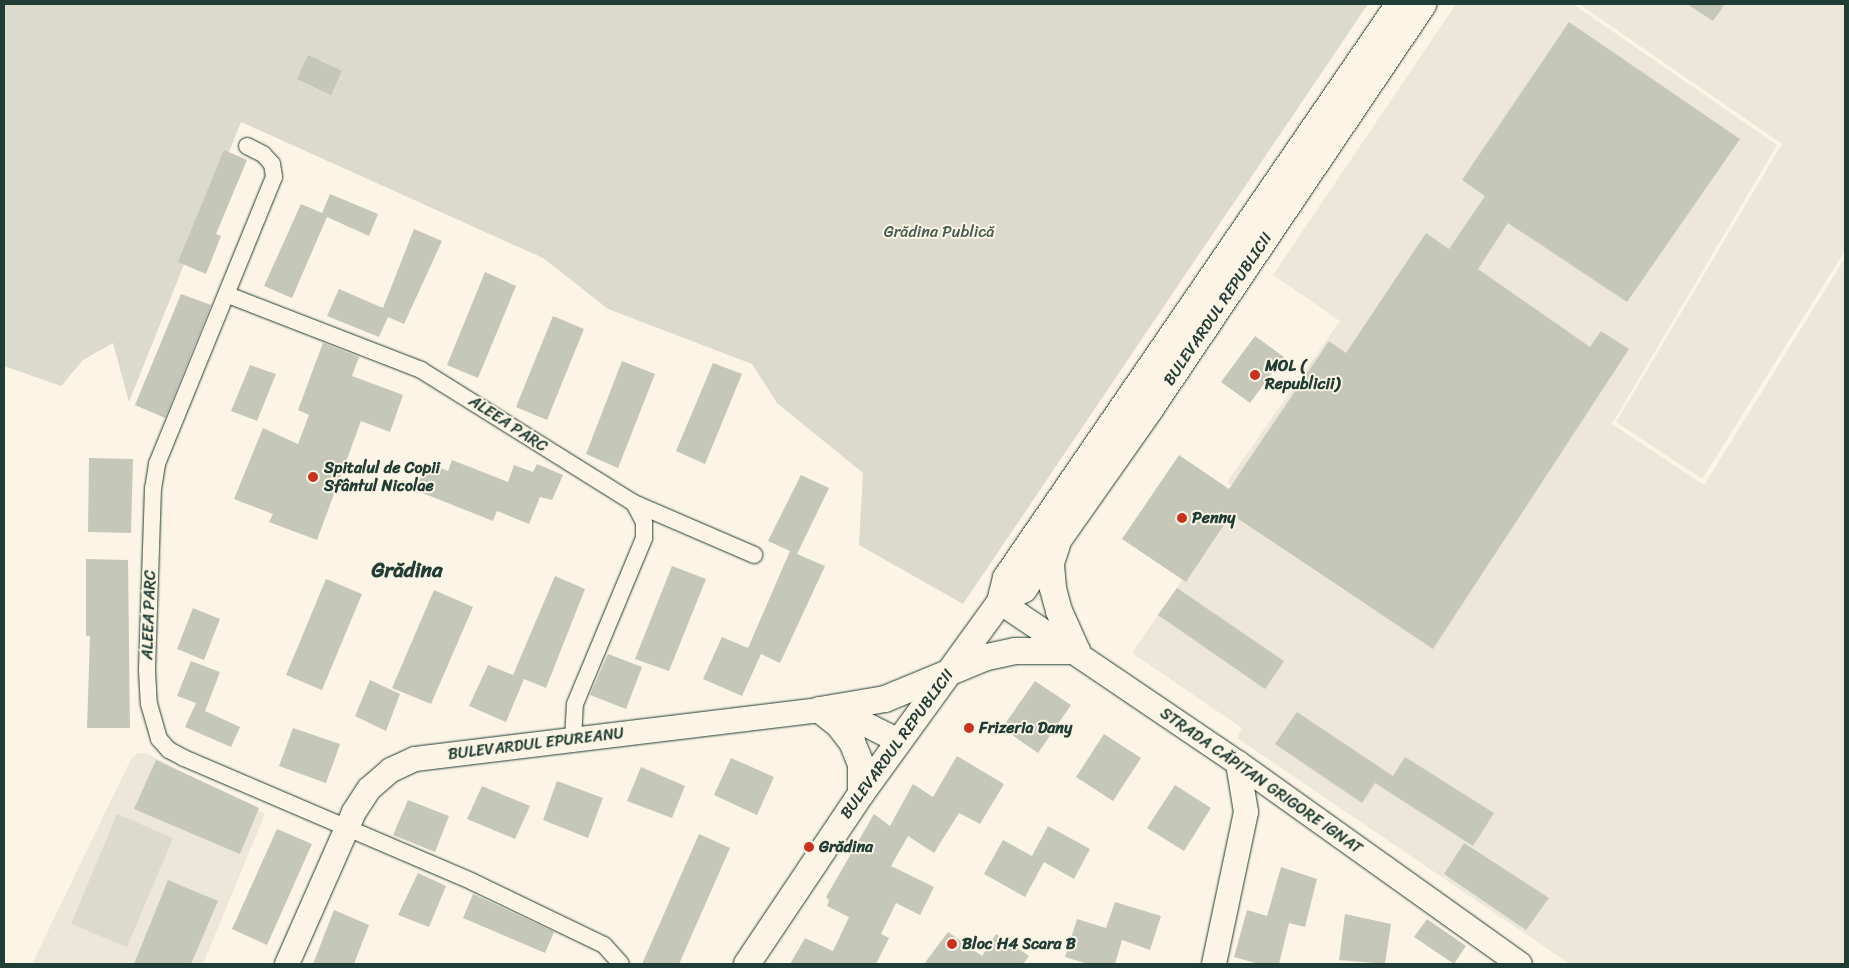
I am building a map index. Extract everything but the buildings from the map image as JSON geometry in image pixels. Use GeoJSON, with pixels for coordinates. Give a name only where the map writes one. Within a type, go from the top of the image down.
{"type":"FeatureCollection","features":[{"type":"Feature","properties":{"kind":"main road","name":"BULEVARDUL REPUBLICII"},"geometry":{"type":"LineString","coordinates":[[747,964],[861,794],[1000,602],[1006,578],[1399,4]]}},
{"type":"Feature","properties":{"kind":"main road","name":"BULEVARDUL REPUBLICII"},"geometry":{"type":"LineString","coordinates":[[1000,602],[1024,589],[1151,408],[1423,4]]}},
{"type":"Feature","properties":{"kind":"main road"},"geometry":{"type":"LineString","coordinates":[[820,710],[885,699],[987,657],[1016,651],[1077,651],[1059,611],[1054,588],[1051,563],[1059,538]]}},
{"type":"Feature","properties":{"kind":"main road","name":"STRADA CĂPITAN GRIGORE IGNAT"},"geometry":{"type":"LineString","coordinates":[[1000,602],[1077,651],[1238,763],[1520,964]]}},
{"type":"Feature","properties":{"kind":"main road"},"geometry":{"type":"LineString","coordinates":[[820,710],[838,724],[852,742],[861,764],[861,794]]}},
{"type":"Feature","properties":{"kind":"main road","name":"BULEVARDUL EPUREANU"},"geometry":{"type":"LineString","coordinates":[[287,964],[346,830],[369,789],[391,770],[416,760],[820,710],[860,721],[899,741]]}},
{"type":"Feature","properties":{"kind":"main road"},"geometry":{"type":"LineString","coordinates":[[1214,964],[1246,812],[1238,763]]}},
{"type":"Feature","properties":{"kind":"street","name":"ALEEA PARC"},"geometry":{"type":"LineString","coordinates":[[247,146],[263,154],[272,164],[274,177],[228,295],[157,464],[153,488],[147,670],[153,724],[159,739],[169,750],[346,830],[473,882],[604,945],[621,964]]}},
{"type":"Feature","properties":{"kind":"street","name":"ALEEA PARC"},"geometry":{"type":"LineString","coordinates":[[228,295],[421,370],[634,503],[754,555]]}},
{"type":"Feature","properties":{"kind":"street"},"geometry":{"type":"LineString","coordinates":[[573,740],[575,704],[644,538],[644,522],[634,503]]}},
{"type":"Feature","properties":{"kind":"shaded area"},"geometry":{"type":"Polygon","coordinates":[[[1456,4],[1573,4],[1777,145],[1612,424],[1704,485],[1845,258],[1845,964],[1570,964],[1237,738],[1242,728],[1132,653],[1242,493],[1227,482],[1340,321],[1273,275],[1456,4]]]}},
{"type":"Feature","properties":{"kind":"shaded area"},"geometry":{"type":"Polygon","coordinates":[[[1579,4],[1845,4],[1845,251],[1702,479],[1616,422],[1782,144],[1579,4]]]}},
{"type":"Feature","properties":{"kind":"shaded area"},"geometry":{"type":"Polygon","coordinates":[[[138,753],[146,753],[265,814],[203,964],[32,964],[131,759],[138,753]]]}},
{"type":"Feature","properties":{"kind":"green space","name":"Grădina Publică"},"geometry":{"type":"Polygon","coordinates":[[[4,4],[1368,4],[963,604],[859,545],[863,473],[777,403],[752,364],[608,309],[543,258],[241,122],[129,402],[113,343],[83,360],[61,386],[4,366],[4,4]]]}},
{"type":"Feature","properties":{"kind":"green space"},"geometry":{"type":"Polygon","coordinates":[[[117,814],[173,838],[127,947],[71,924],[117,814]]]}},
{"type":"Feature","properties":{"kind":"place","name":"MOL ( Republicii)"},"geometry":{"type":"Point","coordinates":[1255,375]}},
{"type":"Feature","properties":{"kind":"place","name":"Spitalul de Copii Sfântul Nicolae"},"geometry":{"type":"Point","coordinates":[313,477]}},
{"type":"Feature","properties":{"kind":"place","name":"Penny"},"geometry":{"type":"Point","coordinates":[1182,518]}},
{"type":"Feature","properties":{"kind":"place","name":"Frizeria Dany"},"geometry":{"type":"Point","coordinates":[969,728]}},
{"type":"Feature","properties":{"kind":"place","name":"Grădina"},"geometry":{"type":"Point","coordinates":[809,847]}},
{"type":"Feature","properties":{"kind":"place","name":"Bloc H4 Scara B"},"geometry":{"type":"Point","coordinates":[952,944]}},
{"type":"Feature","properties":{"kind":"district","name":"Grădina"},"geometry":{"type":"Point","coordinates":[407,570]}}]}
